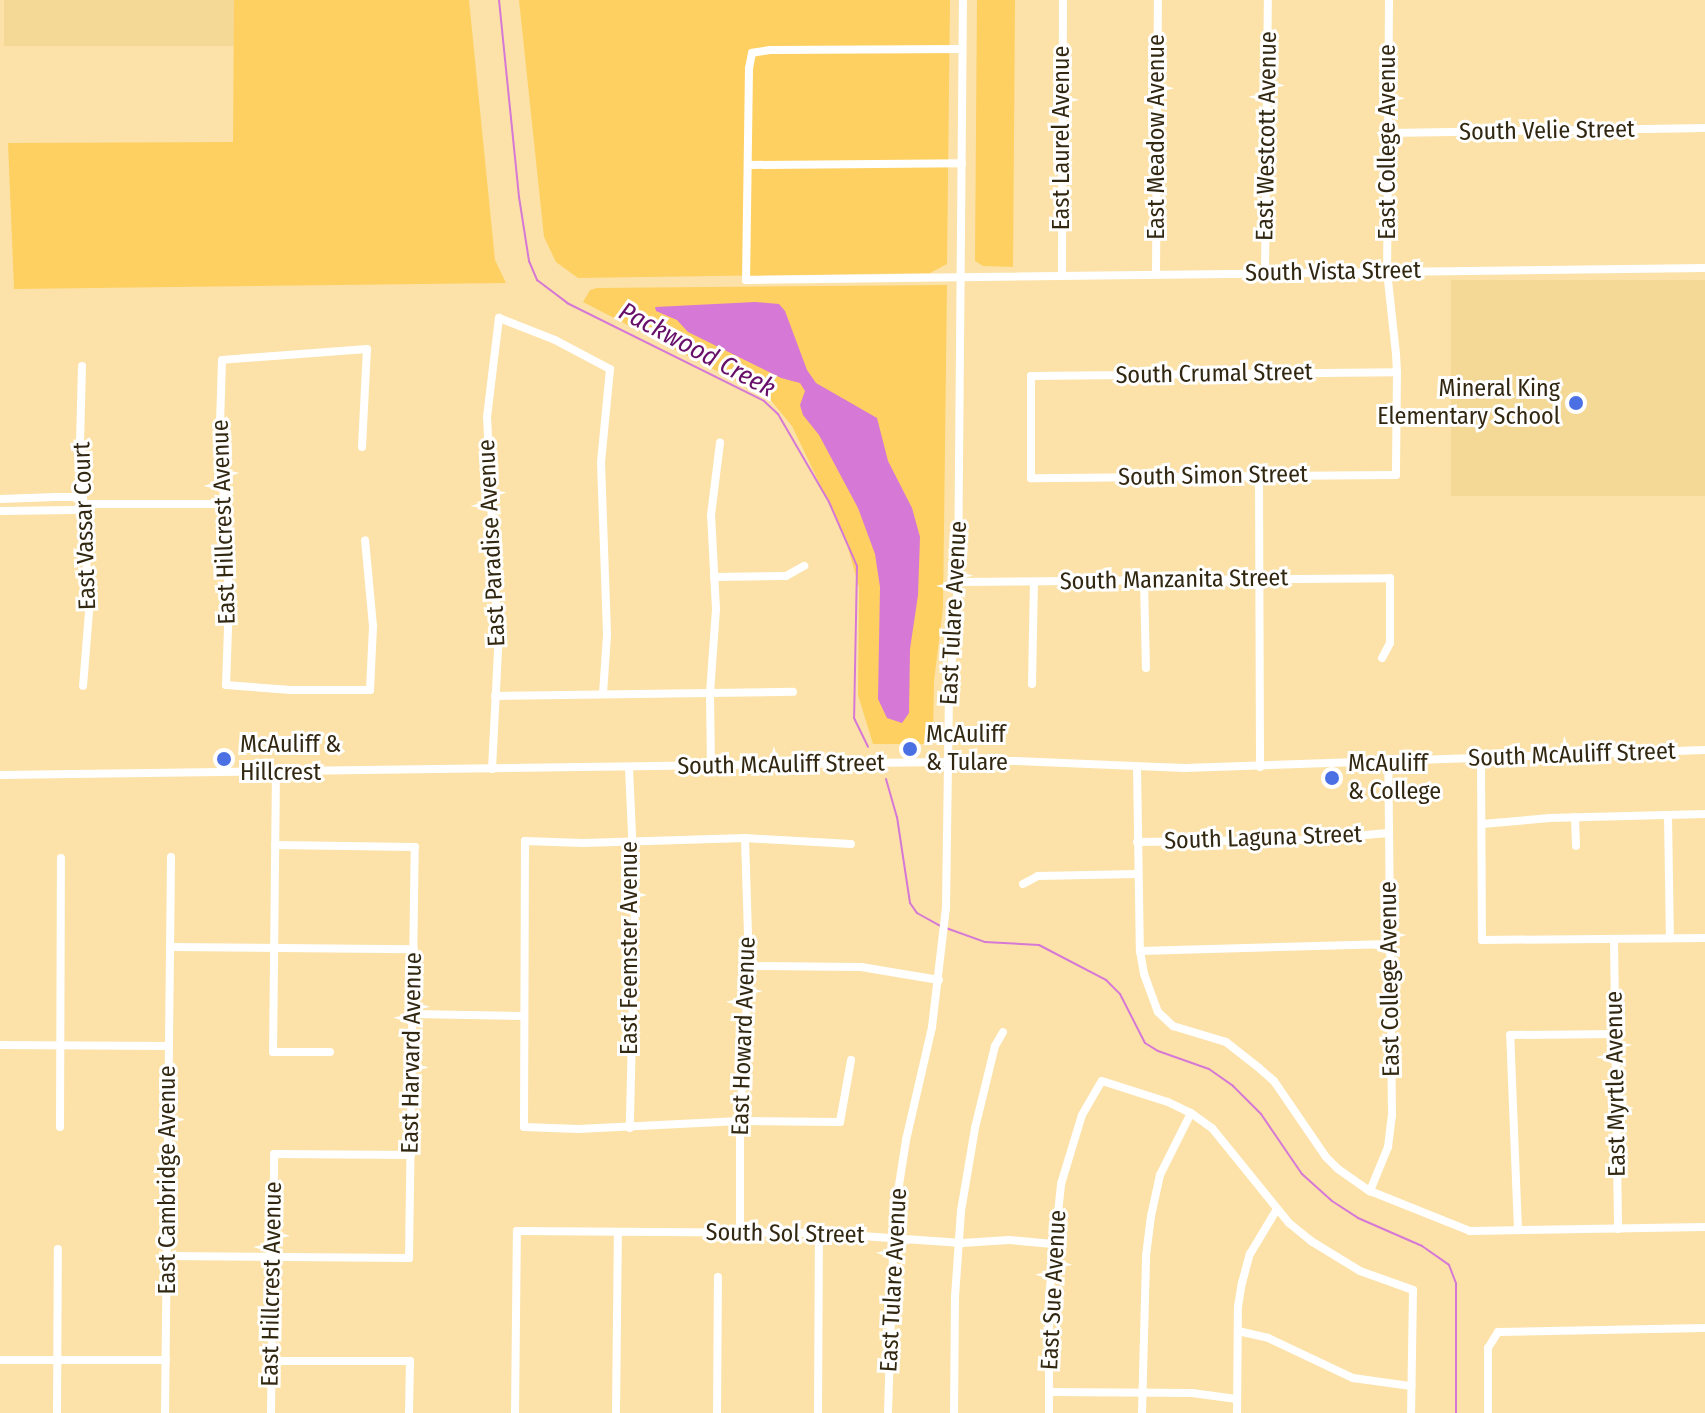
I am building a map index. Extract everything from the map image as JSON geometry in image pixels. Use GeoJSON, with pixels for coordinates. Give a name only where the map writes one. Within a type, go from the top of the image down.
{"type":"FeatureCollection","features":[{"type":"Feature","properties":{"kind":"street","name":"East Tulare Avenue"},"geometry":{"type":"LineString","coordinates":[[888,1413],[892,1237],[900,1172],[939,980],[945,920],[949,687],[958,582],[963,0]]}},
{"type":"Feature","properties":{"kind":"street","name":"East Laurel Avenue"},"geometry":{"type":"LineString","coordinates":[[1062,276],[1063,0]]}},
{"type":"Feature","properties":{"kind":"street","name":"East Meadow Avenue"},"geometry":{"type":"LineString","coordinates":[[1156,274],[1158,0]]}},
{"type":"Feature","properties":{"kind":"street","name":"East Westcott Avenue"},"geometry":{"type":"LineString","coordinates":[[1265,273],[1268,0]]}},
{"type":"Feature","properties":{"kind":"street","name":"East College Avenue"},"geometry":{"type":"LineString","coordinates":[[1389,0],[1387,271],[1397,372],[1396,475]]}},
{"type":"Feature","properties":{"kind":"street"},"geometry":{"type":"LineString","coordinates":[[962,49],[770,50],[752,53],[749,68],[748,165],[962,163]]}},
{"type":"Feature","properties":{"kind":"street","name":"South Velie Street"},"geometry":{"type":"LineString","coordinates":[[1389,133],[1705,128]]}},
{"type":"Feature","properties":{"kind":"street","name":"South Vista Street"},"geometry":{"type":"LineString","coordinates":[[748,165],[746,280],[1705,268]]}},
{"type":"Feature","properties":{"kind":"street","name":"East Paradise Avenue"},"geometry":{"type":"LineString","coordinates":[[492,769],[497,583],[489,509],[487,417],[499,318],[555,340],[610,369],[601,462],[607,635],[603,694]]}},
{"type":"Feature","properties":{"kind":"street","name":"East Hillcrest Avenue"},"geometry":{"type":"LineString","coordinates":[[362,447],[367,349],[222,360],[220,423],[229,600],[226,685],[291,690],[370,690],[373,626],[365,540]]}},
{"type":"Feature","properties":{"kind":"street","name":"East Vassar Court"},"geometry":{"type":"LineString","coordinates":[[82,366],[80,440],[89,612],[83,686]]}},
{"type":"Feature","properties":{"kind":"street","name":"South Crumal Street"},"geometry":{"type":"LineString","coordinates":[[1031,478],[1031,376],[1397,372]]}},
{"type":"Feature","properties":{"kind":"street"},"geometry":{"type":"LineString","coordinates":[[711,767],[710,693],[715,651],[711,515],[720,443]]}},
{"type":"Feature","properties":{"kind":"street","name":"South Simon Street"},"geometry":{"type":"LineString","coordinates":[[1031,478],[1396,475]]}},
{"type":"Feature","properties":{"kind":"street"},"geometry":{"type":"LineString","coordinates":[[1259,476],[1260,767]]}},
{"type":"Feature","properties":{"kind":"street"},"geometry":{"type":"LineString","coordinates":[[0,499],[74,497],[85,504]]}},
{"type":"Feature","properties":{"kind":"street"},"geometry":{"type":"LineString","coordinates":[[0,511],[75,510],[85,504],[225,504]]}},
{"type":"Feature","properties":{"kind":"street"},"geometry":{"type":"LineString","coordinates":[[714,577],[786,576],[804,566]]}},
{"type":"Feature","properties":{"kind":"street","name":"South Manzanita Street"},"geometry":{"type":"LineString","coordinates":[[958,582],[1390,578],[1390,643],[1382,658]]}},
{"type":"Feature","properties":{"kind":"street"},"geometry":{"type":"LineString","coordinates":[[1144,581],[1146,668]]}},
{"type":"Feature","properties":{"kind":"street"},"geometry":{"type":"LineString","coordinates":[[1032,684],[1034,582]]}},
{"type":"Feature","properties":{"kind":"street"},"geometry":{"type":"LineString","coordinates":[[495,696],[793,692]]}},
{"type":"Feature","properties":{"kind":"street","name":"South McAuliff Street"},"geometry":{"type":"LineString","coordinates":[[0,775],[1045,761],[1137,767],[1260,767],[1705,750]]}},
{"type":"Feature","properties":{"kind":"street"},"geometry":{"type":"LineString","coordinates":[[1481,759],[1482,940],[1705,938]]}},
{"type":"Feature","properties":{"kind":"street","name":"East College Avenue"},"geometry":{"type":"LineString","coordinates":[[1370,1191],[1388,1147],[1392,1116],[1388,763]]}},
{"type":"Feature","properties":{"kind":"street"},"geometry":{"type":"LineString","coordinates":[[1137,767],[1140,951],[1151,996],[1165,1020],[1173,1026],[1226,1042],[1259,1068],[1291,1103],[1326,1157],[1370,1191],[1459,1229],[1705,1227]]}},
{"type":"Feature","properties":{"kind":"street","name":"East Feemster Avenue"},"geometry":{"type":"LineString","coordinates":[[629,768],[635,927],[630,1128]]}},
{"type":"Feature","properties":{"kind":"street"},"geometry":{"type":"LineString","coordinates":[[276,770],[273,1052],[330,1052]]}},
{"type":"Feature","properties":{"kind":"street"},"geometry":{"type":"LineString","coordinates":[[1482,824],[1575,817],[1705,814]]}},
{"type":"Feature","properties":{"kind":"street"},"geometry":{"type":"LineString","coordinates":[[1668,816],[1670,938]]}},
{"type":"Feature","properties":{"kind":"street"},"geometry":{"type":"LineString","coordinates":[[1575,817],[1576,846]]}},
{"type":"Feature","properties":{"kind":"street","name":"South Laguna Street"},"geometry":{"type":"LineString","coordinates":[[1137,842],[1327,839],[1353,834],[1388,833]]}},
{"type":"Feature","properties":{"kind":"street"},"geometry":{"type":"LineString","coordinates":[[851,844],[745,838],[631,842],[525,841],[524,1127],[630,1128],[740,1121],[840,1122],[851,1060]]}},
{"type":"Feature","properties":{"kind":"street","name":"East Howard Avenue"},"geometry":{"type":"LineString","coordinates":[[740,1233],[740,1121],[749,966],[745,838]]}},
{"type":"Feature","properties":{"kind":"street","name":"East Harvard Avenue"},"geometry":{"type":"LineString","coordinates":[[273,1257],[409,1258],[415,847],[275,845]]}},
{"type":"Feature","properties":{"kind":"street","name":"East Cambridge Avenue"},"geometry":{"type":"LineString","coordinates":[[165,1413],[171,857]]}},
{"type":"Feature","properties":{"kind":"street"},"geometry":{"type":"LineString","coordinates":[[60,1127],[61,858]]}},
{"type":"Feature","properties":{"kind":"street"},"geometry":{"type":"LineString","coordinates":[[1023,884],[1038,876],[1137,874]]}},
{"type":"Feature","properties":{"kind":"street","name":"East Myrtle Avenue"},"geometry":{"type":"LineString","coordinates":[[1614,939],[1618,1229]]}},
{"type":"Feature","properties":{"kind":"street"},"geometry":{"type":"LineString","coordinates":[[1140,951],[1390,944]]}},
{"type":"Feature","properties":{"kind":"street"},"geometry":{"type":"LineString","coordinates":[[170,947],[414,949]]}},
{"type":"Feature","properties":{"kind":"street"},"geometry":{"type":"LineString","coordinates":[[749,966],[861,967],[939,980]]}},
{"type":"Feature","properties":{"kind":"street"},"geometry":{"type":"LineString","coordinates":[[413,1014],[523,1016]]}},
{"type":"Feature","properties":{"kind":"street"},"geometry":{"type":"LineString","coordinates":[[954,1413],[958,1243],[975,1128],[995,1046],[1003,1032]]}},
{"type":"Feature","properties":{"kind":"street"},"geometry":{"type":"LineString","coordinates":[[1518,1230],[1510,1035],[1615,1034]]}},
{"type":"Feature","properties":{"kind":"street"},"geometry":{"type":"LineString","coordinates":[[0,1045],[169,1046]]}},
{"type":"Feature","properties":{"kind":"street","name":"East Sue Avenue"},"geometry":{"type":"LineString","coordinates":[[1049,1413],[1049,1297],[1053,1244],[1069,1149],[1082,1115],[1102,1081],[1168,1102],[1191,1113]]}},
{"type":"Feature","properties":{"kind":"street"},"geometry":{"type":"LineString","coordinates":[[1142,1413],[1146,1256],[1151,1216],[1160,1175],[1191,1113],[1212,1128],[1277,1209],[1333,1258],[1413,1290],[1411,1413]]}},
{"type":"Feature","properties":{"kind":"street","name":"East Hillcrest Avenue"},"geometry":{"type":"LineString","coordinates":[[271,1413],[274,1154],[411,1155]]}},
{"type":"Feature","properties":{"kind":"street"},"geometry":{"type":"LineString","coordinates":[[1237,1413],[1238,1307],[1250,1254],[1277,1209]]}},
{"type":"Feature","properties":{"kind":"street","name":"South Sol Street"},"geometry":{"type":"LineString","coordinates":[[515,1413],[517,1231],[819,1233],[958,1243],[1014,1240],[1053,1244]]}},
{"type":"Feature","properties":{"kind":"street"},"geometry":{"type":"LineString","coordinates":[[616,1413],[618,1232]]}},
{"type":"Feature","properties":{"kind":"street"},"geometry":{"type":"LineString","coordinates":[[818,1413],[819,1233]]}},
{"type":"Feature","properties":{"kind":"street"},"geometry":{"type":"LineString","coordinates":[[57,1413],[58,1249]]}},
{"type":"Feature","properties":{"kind":"street"},"geometry":{"type":"LineString","coordinates":[[167,1256],[273,1257]]}},
{"type":"Feature","properties":{"kind":"street"},"geometry":{"type":"LineString","coordinates":[[717,1413],[718,1277]]}},
{"type":"Feature","properties":{"kind":"street"},"geometry":{"type":"LineString","coordinates":[[1488,1413],[1488,1348],[1493,1335],[1505,1331],[1705,1328]]}},
{"type":"Feature","properties":{"kind":"street"},"geometry":{"type":"LineString","coordinates":[[1238,1331],[1268,1338],[1353,1378],[1411,1386]]}},
{"type":"Feature","properties":{"kind":"street"},"geometry":{"type":"LineString","coordinates":[[0,1360],[166,1360]]}},
{"type":"Feature","properties":{"kind":"street"},"geometry":{"type":"LineString","coordinates":[[272,1361],[410,1361],[409,1413]]}},
{"type":"Feature","properties":{"kind":"street"},"geometry":{"type":"LineString","coordinates":[[1050,1392],[1192,1393],[1237,1399]]}},
{"type":"Feature","properties":{"kind":"shaded area"},"geometry":{"type":"Polygon","coordinates":[[[4,0],[234,0],[234,46],[4,46],[4,0]]]}},
{"type":"Feature","properties":{"kind":"shaded area"},"geometry":{"type":"Polygon","coordinates":[[[234,0],[469,0],[495,260],[506,283],[14,289],[8,143],[233,142],[234,0]]]}},
{"type":"Feature","properties":{"kind":"shaded area"},"geometry":{"type":"Polygon","coordinates":[[[519,0],[950,0],[947,264],[930,273],[578,278],[556,262],[544,237],[519,0]]]}},
{"type":"Feature","properties":{"kind":"shaded area"},"geometry":{"type":"Polygon","coordinates":[[[977,0],[1015,0],[1013,267],[983,266],[975,261],[977,0]]]}},
{"type":"Feature","properties":{"kind":"shaded area","name":"Mineral King Elementary School"},"geometry":{"type":"Polygon","coordinates":[[[1451,280],[1705,280],[1705,496],[1451,496],[1451,280]]]}},
{"type":"Feature","properties":{"kind":"shaded area"},"geometry":{"type":"Polygon","coordinates":[[[947,285],[943,608],[934,681],[933,737],[926,744],[873,744],[858,695],[859,587],[845,537],[792,426],[769,398],[583,302],[590,290],[597,288],[947,285]]]}},
{"type":"Feature","properties":{"kind":"shaded area"},"geometry":{"type":"Polygon","coordinates":[[[755,302],[779,304],[785,311],[807,370],[816,383],[877,418],[888,461],[912,508],[920,537],[918,595],[910,649],[909,713],[902,723],[887,718],[878,699],[880,587],[875,554],[858,508],[819,435],[803,415],[800,405],[805,391],[800,383],[781,378],[688,332],[677,320],[656,311],[655,307],[755,302]]]}},
{"type":"Feature","properties":{"kind":"waterway","name":"Packwood Creek"},"geometry":{"type":"LineString","coordinates":[[499,0],[519,197],[529,261],[537,280],[567,303],[764,401],[778,414],[829,502],[857,566],[854,718],[868,747]]}},
{"type":"Feature","properties":{"kind":"waterway","name":"Packwood Creek"},"geometry":{"type":"LineString","coordinates":[[886,779],[897,817],[910,903],[917,913],[940,926]]}},
{"type":"Feature","properties":{"kind":"waterway","name":"Packwood Creek"},"geometry":{"type":"LineString","coordinates":[[946,928],[985,942],[1039,945],[1106,980],[1120,994],[1145,1043],[1158,1051],[1209,1069],[1233,1086],[1261,1114],[1302,1174],[1332,1201],[1358,1218],[1422,1246],[1449,1265],[1456,1283],[1456,1413]]}},
{"type":"Feature","properties":{"kind":"place","name":"Mineral King Elementary School"},"geometry":{"type":"Point","coordinates":[1576,403]}},
{"type":"Feature","properties":{"kind":"place","name":"McAuliff & Tulare"},"geometry":{"type":"Point","coordinates":[910,749]}},
{"type":"Feature","properties":{"kind":"place","name":"McAuliff & Hillcrest"},"geometry":{"type":"Point","coordinates":[224,759]}},
{"type":"Feature","properties":{"kind":"place","name":"McAuliff & College"},"geometry":{"type":"Point","coordinates":[1332,778]}}]}
